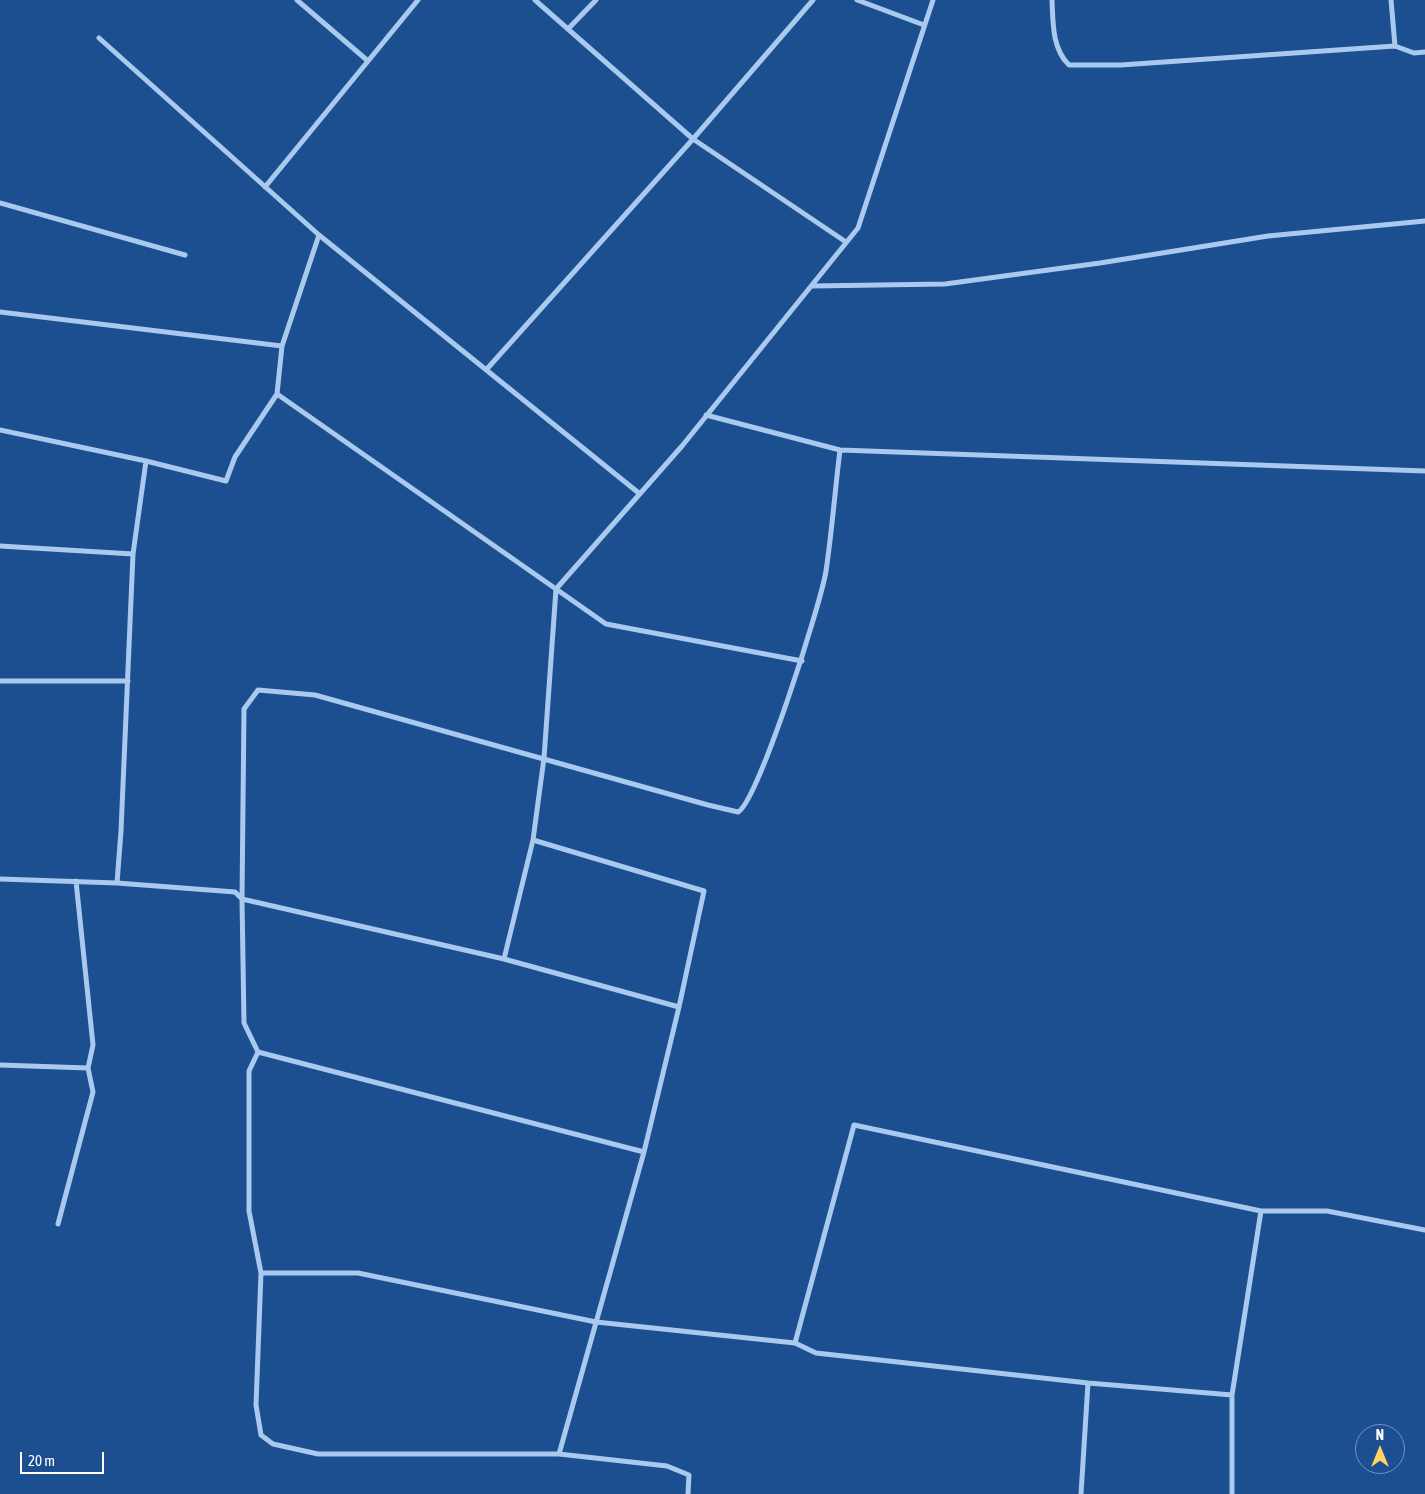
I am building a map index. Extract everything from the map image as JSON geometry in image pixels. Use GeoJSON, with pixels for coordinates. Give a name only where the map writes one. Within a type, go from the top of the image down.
{"type":"FeatureCollection","features":[{"type":"Feature","properties":{"kind":"street"},"geometry":{"type":"LineString","coordinates":[[297,0],[368,61]]}},
{"type":"Feature","properties":{"kind":"street"},"geometry":{"type":"LineString","coordinates":[[265,187],[418,0]]}},
{"type":"Feature","properties":{"kind":"street"},"geometry":{"type":"LineString","coordinates":[[535,0],[693,139],[846,242]]}},
{"type":"Feature","properties":{"kind":"street"},"geometry":{"type":"LineString","coordinates":[[568,29],[596,0]]}},
{"type":"Feature","properties":{"kind":"street"},"geometry":{"type":"LineString","coordinates":[[486,370],[693,139],[813,0]]}},
{"type":"Feature","properties":{"kind":"street"},"geometry":{"type":"LineString","coordinates":[[857,0],[924,25]]}},
{"type":"Feature","properties":{"kind":"street"},"geometry":{"type":"LineString","coordinates":[[504,959],[533,840],[544,758],[556,589],[640,494],[858,228],[933,0]]}},
{"type":"Feature","properties":{"kind":"street"},"geometry":{"type":"LineString","coordinates":[[1052,0],[1055,37],[1062,58],[1069,65],[1121,65],[1395,46],[1414,53],[1425,52]]}},
{"type":"Feature","properties":{"kind":"street"},"geometry":{"type":"LineString","coordinates":[[1391,0],[1395,46]]}},
{"type":"Feature","properties":{"kind":"street"},"geometry":{"type":"LineString","coordinates":[[99,38],[319,235],[640,494]]}},
{"type":"Feature","properties":{"kind":"street"},"geometry":{"type":"LineString","coordinates":[[0,202],[185,255]]}},
{"type":"Feature","properties":{"kind":"street"},"geometry":{"type":"LineString","coordinates":[[812,286],[945,284],[1100,263],[1268,236],[1425,221]]}},
{"type":"Feature","properties":{"kind":"street"},"geometry":{"type":"LineString","coordinates":[[0,430],[146,461],[226,482],[235,457],[277,394],[282,346],[319,235]]}},
{"type":"Feature","properties":{"kind":"street"},"geometry":{"type":"LineString","coordinates":[[0,312],[282,346]]}},
{"type":"Feature","properties":{"kind":"street"},"geometry":{"type":"LineString","coordinates":[[277,394],[606,624],[802,661]]}},
{"type":"Feature","properties":{"kind":"street"},"geometry":{"type":"LineString","coordinates":[[706,415],[840,450],[1425,471]]}},
{"type":"Feature","properties":{"kind":"street"},"geometry":{"type":"LineString","coordinates":[[644,1152],[258,1052],[244,1024],[242,899],[244,709],[258,690],[315,695],[708,805],[738,812],[743,810],[755,788],[802,661],[826,572],[840,450]]}},
{"type":"Feature","properties":{"kind":"street"},"geometry":{"type":"LineString","coordinates":[[117,883],[133,554],[146,461]]}},
{"type":"Feature","properties":{"kind":"street"},"geometry":{"type":"LineString","coordinates":[[0,546],[133,554]]}},
{"type":"Feature","properties":{"kind":"street"},"geometry":{"type":"LineString","coordinates":[[0,681],[128,681]]}},
{"type":"Feature","properties":{"kind":"street"},"geometry":{"type":"LineString","coordinates":[[533,840],[704,890],[679,1007],[644,1152],[559,1454]]}},
{"type":"Feature","properties":{"kind":"street"},"geometry":{"type":"LineString","coordinates":[[0,878],[117,883],[235,892],[242,899],[504,959],[679,1007]]}},
{"type":"Feature","properties":{"kind":"street"},"geometry":{"type":"LineString","coordinates":[[58,1224],[93,1092],[88,1068],[93,1045],[76,881]]}},
{"type":"Feature","properties":{"kind":"street"},"geometry":{"type":"LineString","coordinates":[[258,1052],[249,1071],[249,1212],[261,1273],[256,1405],[261,1435],[273,1444],[318,1454],[559,1454],[667,1466],[688,1475],[688,1494]]}},
{"type":"Feature","properties":{"kind":"street"},"geometry":{"type":"LineString","coordinates":[[0,1065],[88,1068]]}},
{"type":"Feature","properties":{"kind":"street"},"geometry":{"type":"LineString","coordinates":[[795,1344],[854,1125],[1260,1212],[1327,1212],[1425,1230]]}},
{"type":"Feature","properties":{"kind":"street"},"geometry":{"type":"LineString","coordinates":[[1232,1494],[1232,1395],[1260,1212]]}},
{"type":"Feature","properties":{"kind":"street"},"geometry":{"type":"LineString","coordinates":[[261,1273],[358,1273],[596,1322],[795,1344],[816,1353],[1088,1383],[1232,1395]]}},
{"type":"Feature","properties":{"kind":"street"},"geometry":{"type":"LineString","coordinates":[[1081,1494],[1088,1383]]}}]}
